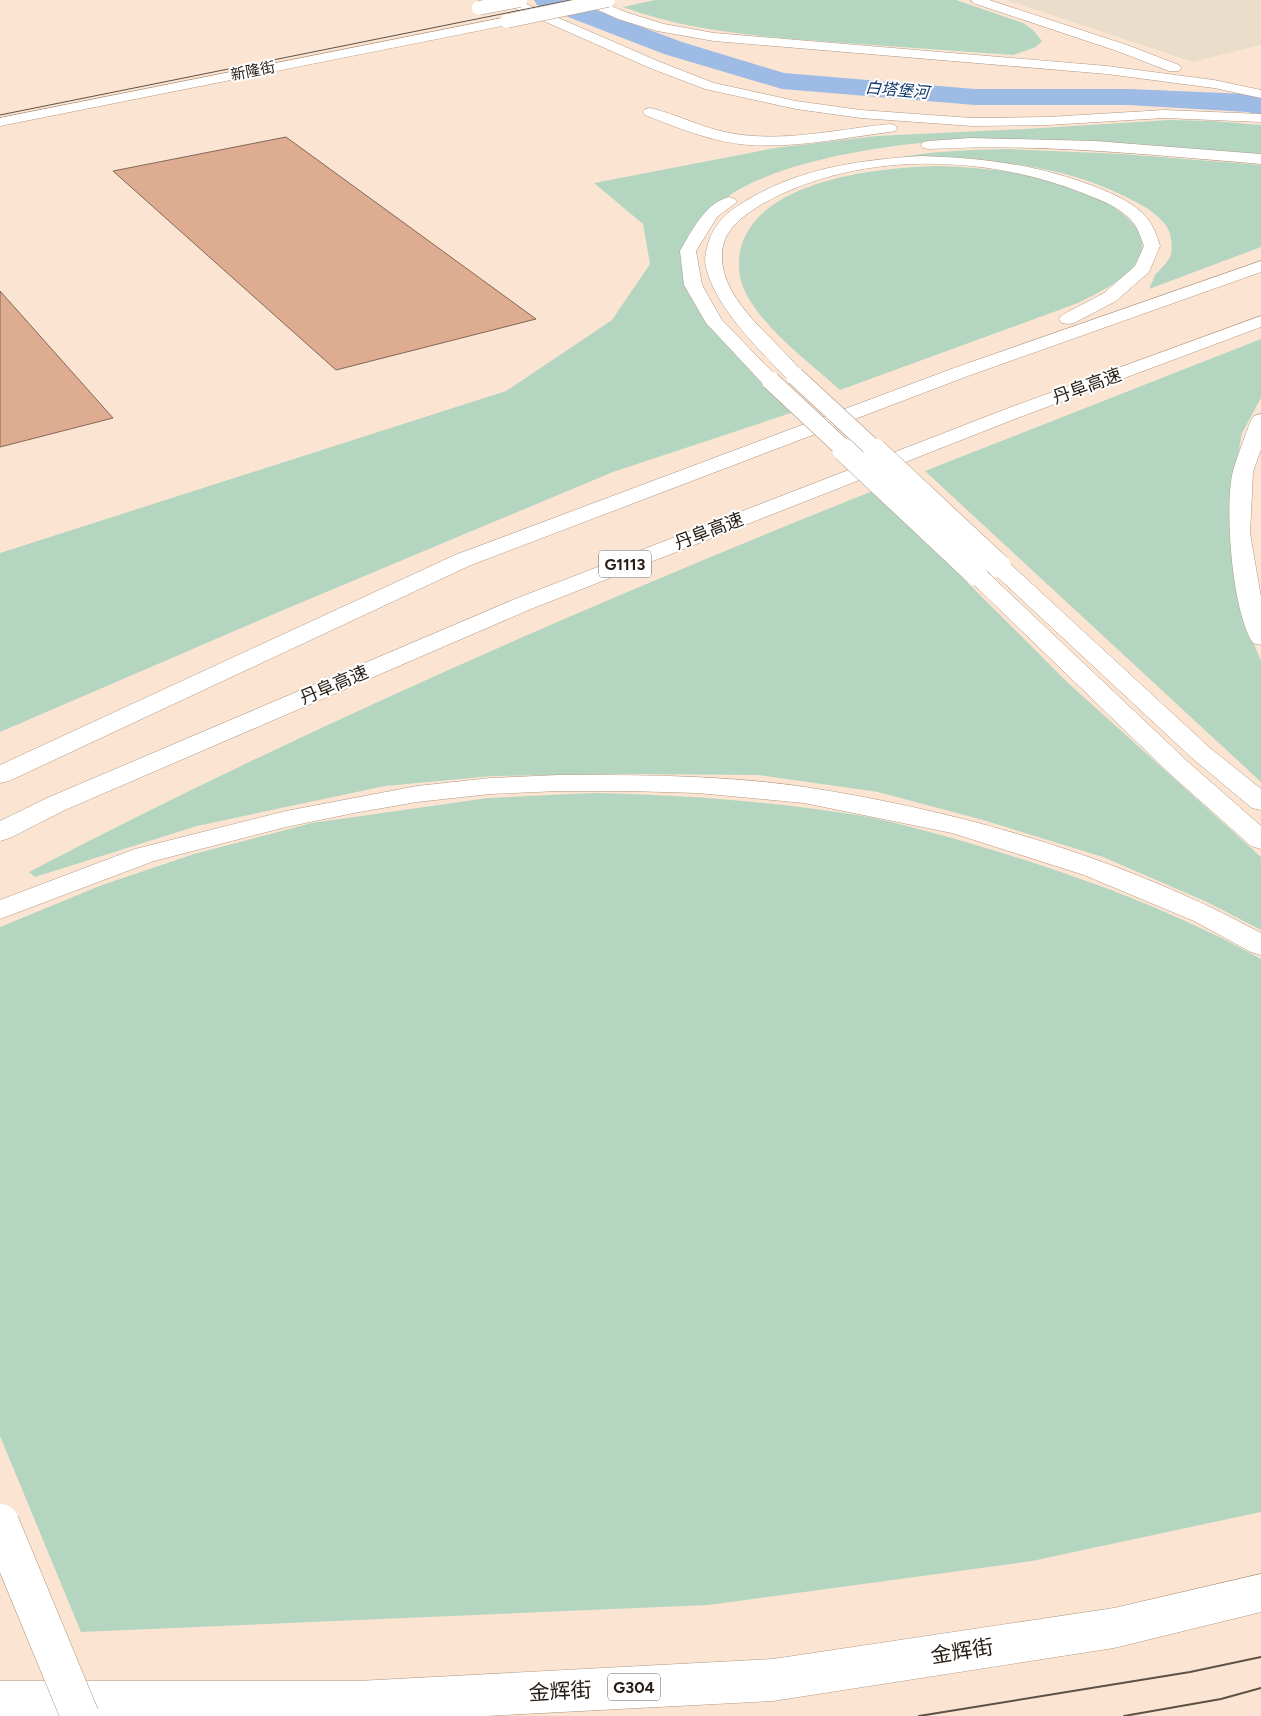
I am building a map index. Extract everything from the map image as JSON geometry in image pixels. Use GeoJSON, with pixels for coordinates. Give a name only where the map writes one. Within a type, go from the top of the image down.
{"type":"FeatureCollection","features":[{"type":"Feature","properties":{"kind":"main road"},"geometry":{"type":"LineString","coordinates":[[507,0],[655,65],[710,86],[796,105],[861,114],[972,122]]}},
{"type":"Feature","properties":{"kind":"main road"},"geometry":{"type":"LineString","coordinates":[[474,9],[520,0]]}},
{"type":"Feature","properties":{"kind":"main road"},"geometry":{"type":"LineString","coordinates":[[587,0],[623,16],[662,28],[714,37],[1107,70],[1214,84],[1261,94]]}},
{"type":"Feature","properties":{"kind":"main road","name":"新隆街"},"geometry":{"type":"LineString","coordinates":[[0,122],[608,0]]}},
{"type":"Feature","properties":{"kind":"main road"},"geometry":{"type":"LineString","coordinates":[[977,0],[1122,48],[1214,84]]}},
{"type":"Feature","properties":{"kind":"main road"},"geometry":{"type":"LineString","coordinates":[[1066,30],[1076,39],[1072,45]]}},
{"type":"Feature","properties":{"kind":"main road"},"geometry":{"type":"LineString","coordinates":[[1019,62],[1033,61],[1059,53]]}},
{"type":"Feature","properties":{"kind":"main road"},"geometry":{"type":"LineString","coordinates":[[716,134],[764,134],[784,131],[796,125],[804,112],[796,105]]}},
{"type":"Feature","properties":{"kind":"main road"},"geometry":{"type":"LineString","coordinates":[[650,112],[677,123],[716,134],[739,139],[773,141],[881,129],[972,122],[1048,121],[1164,114],[1261,118]]}},
{"type":"Feature","properties":{"kind":"main road"},"geometry":{"type":"LineString","coordinates":[[1261,159],[1080,145],[994,141],[930,144],[855,154],[805,166],[751,186],[711,214],[688,251],[692,285],[716,323],[770,381],[1178,767],[1261,840]]}},
{"type":"Feature","properties":{"kind":"main road"},"geometry":{"type":"LineString","coordinates":[[962,372],[1110,297],[1143,268],[1152,246],[1142,222],[1112,199],[1080,184],[1035,171],[990,163],[943,160],[862,164],[808,177],[764,194],[726,222],[713,257],[719,284],[742,317],[795,376],[1201,753],[1261,802]]}},
{"type":"Feature","properties":{"kind":"main road"},"geometry":{"type":"LineString","coordinates":[[0,775],[463,560],[962,372],[1261,266]]}},
{"type":"Feature","properties":{"kind":"main road","name":"丹阜高速"},"geometry":{"type":"LineString","coordinates":[[0,832],[56,804],[523,604],[1014,413],[1261,321]]}},
{"type":"Feature","properties":{"kind":"main road"},"geometry":{"type":"LineString","coordinates":[[1261,420],[1243,472],[1239,533],[1252,618],[1261,638]]}},
{"type":"Feature","properties":{"kind":"main road"},"geometry":{"type":"LineString","coordinates":[[0,910],[145,855],[286,818],[417,794],[490,786],[628,783],[698,785],[804,795],[957,825],[1094,869],[1204,914],[1261,945]]}},
{"type":"Feature","properties":{"kind":"main road"},"geometry":{"type":"LineString","coordinates":[[0,1523],[80,1716]]}},
{"type":"Feature","properties":{"kind":"main road","name":"金辉街"},"geometry":{"type":"LineString","coordinates":[[0,1702],[358,1702],[773,1680],[1114,1628],[1261,1593]]}},
{"type":"Feature","properties":{"kind":"shaded area"},"geometry":{"type":"Polygon","coordinates":[[[1006,0],[1261,0],[1261,45],[1193,62],[1006,0]]]}},
{"type":"Feature","properties":{"kind":"green space"},"geometry":{"type":"Polygon","coordinates":[[[655,0],[956,0],[1023,23],[1033,30],[1042,41],[1036,47],[1013,55],[831,42],[726,32],[674,22],[623,7],[655,0]]]}},
{"type":"Feature","properties":{"kind":"green space"},"geometry":{"type":"Polygon","coordinates":[[[1169,120],[1261,125],[1261,155],[942,141],[882,148],[810,162],[776,173],[744,187],[718,204],[700,224],[693,244],[685,283],[794,412],[613,472],[281,611],[0,732],[0,553],[506,391],[612,320],[650,264],[643,224],[594,183],[775,148],[877,136],[1169,120]]]}},
{"type":"Feature","properties":{"kind":"green space"},"geometry":{"type":"Polygon","coordinates":[[[1006,149],[1122,154],[1261,165],[1261,247],[1149,289],[1155,275],[1170,257],[1172,251],[1170,233],[1153,212],[1136,202],[1107,188],[1077,178],[1016,164],[954,159],[891,159],[963,150],[1006,149]]]}},
{"type":"Feature","properties":{"kind":"green space"},"geometry":{"type":"Polygon","coordinates":[[[935,166],[977,168],[1018,173],[1045,178],[1076,188],[1114,207],[1129,220],[1140,233],[1142,249],[1135,265],[1123,277],[1078,303],[840,390],[779,336],[749,299],[742,285],[739,271],[739,256],[743,241],[756,220],[775,203],[799,191],[855,174],[935,166]]]}},
{"type":"Feature","properties":{"kind":"green space"},"geometry":{"type":"Polygon","coordinates":[[[1261,339],[1261,398],[1242,433],[1232,486],[1250,634],[1261,661],[1261,782],[925,471],[1261,339]]]}},
{"type":"Feature","properties":{"kind":"green space"},"geometry":{"type":"Polygon","coordinates":[[[875,490],[1067,682],[1261,857],[1261,930],[1207,902],[1103,857],[983,820],[878,792],[758,775],[622,774],[493,776],[385,786],[197,826],[35,877],[29,872],[236,768],[447,671],[660,578],[875,490]]]}},
{"type":"Feature","properties":{"kind":"green space"},"geometry":{"type":"Polygon","coordinates":[[[594,793],[660,795],[759,802],[857,815],[911,827],[999,852],[1100,886],[1166,912],[1261,959],[1261,1512],[1032,1561],[708,1605],[81,1632],[0,1436],[0,927],[102,885],[194,854],[312,823],[488,798],[594,793]]]}},
{"type":"Feature","properties":{"kind":"building"},"geometry":{"type":"Polygon","coordinates":[[[286,137],[536,319],[336,370],[113,171],[286,137]]]}},
{"type":"Feature","properties":{"kind":"building"},"geometry":{"type":"Polygon","coordinates":[[[0,291],[113,418],[0,447],[0,291]]]}},
{"type":"Feature","properties":{"kind":"waterway","name":"白塔堡河"},"geometry":{"type":"LineString","coordinates":[[546,0],[673,48],[782,81],[975,97],[1129,97],[1247,103],[1261,106]]}},
{"type":"Feature","properties":{"kind":"tram line"},"geometry":{"type":"LineString","coordinates":[[0,115],[571,0]]}},
{"type":"Feature","properties":{"kind":"tram line"},"geometry":{"type":"LineString","coordinates":[[919,1716],[1190,1672],[1261,1657]]}},
{"type":"Feature","properties":{"kind":"tram line"},"geometry":{"type":"LineString","coordinates":[[1124,1716],[1221,1699],[1261,1688]]}}]}
